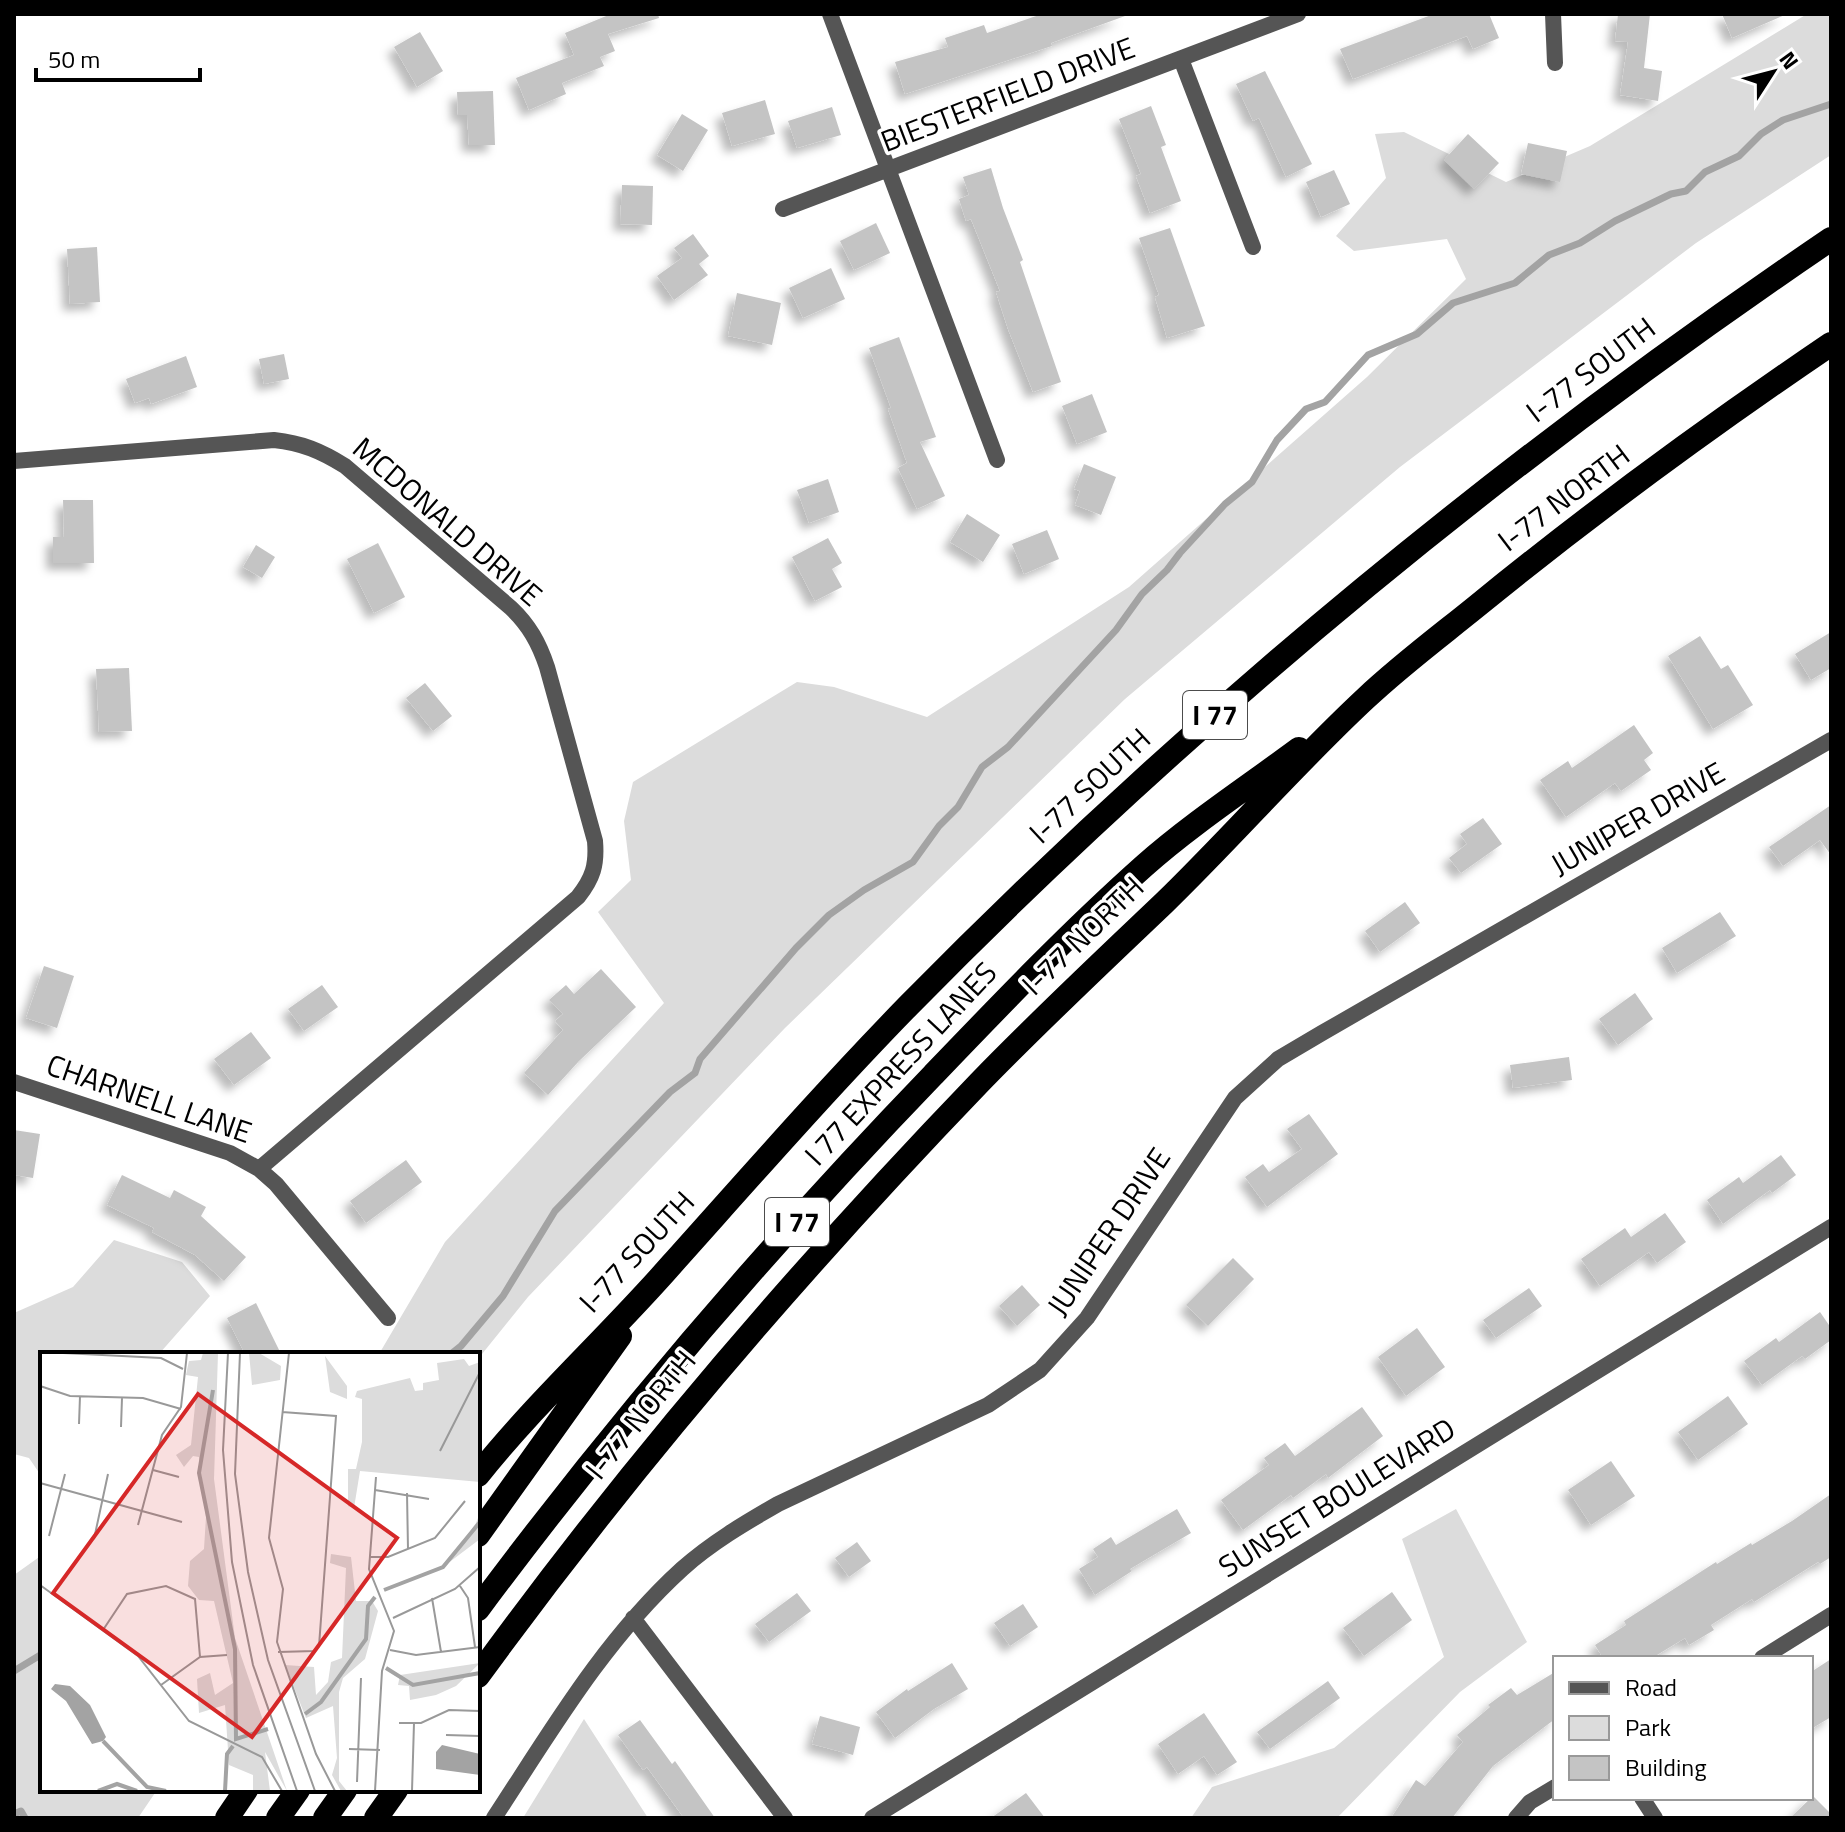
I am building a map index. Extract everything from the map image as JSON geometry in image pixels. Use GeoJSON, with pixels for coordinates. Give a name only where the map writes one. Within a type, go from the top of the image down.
{"type":"FeatureCollection","features":[{"type":"Feature","properties":{"kind":"highway","name":"I-77 SOUTH"},"geometry":{"type":"LineString","coordinates":[[480,1473],[534,1408],[668,1269],[785,1136],[919,996],[1097,822],[1222,708],[1463,506],[1647,368],[1831,239]]}},
{"type":"Feature","properties":{"kind":"highway","name":"I-77 NORTH"},"geometry":{"type":"LineString","coordinates":[[480,1673],[636,1470],[747,1337],[862,1207],[982,1080],[1169,898],[1367,697],[1588,519],[1735,410],[1831,344]]}},
{"type":"Feature","properties":{"kind":"highway","name":"I 77 EXPRESS LANES"},"geometry":{"type":"LineString","coordinates":[[480,1606],[530,1539],[706,1323],[870,1141],[1023,981],[1147,863],[1367,697]]}},
{"type":"Feature","properties":{"kind":"highway","name":"I 77"},"geometry":{"type":"LineString","coordinates":[[480,1532],[668,1269]]}},
{"type":"Feature","properties":{"kind":"highway"},"geometry":{"type":"LineString","coordinates":[[227,1818],[245,1792]]}},
{"type":"Feature","properties":{"kind":"highway"},"geometry":{"type":"LineString","coordinates":[[278,1818],[297,1792]]}},
{"type":"Feature","properties":{"kind":"highway"},"geometry":{"type":"LineString","coordinates":[[325,1818],[344,1792]]}},
{"type":"Feature","properties":{"kind":"highway"},"geometry":{"type":"LineString","coordinates":[[376,1818],[395,1792]]}},
{"type":"Feature","properties":{"kind":"street"},"geometry":{"type":"LineString","coordinates":[[830,14],[997,460]]}},
{"type":"Feature","properties":{"kind":"street","name":"BIESTERFIELD DRIVE"},"geometry":{"type":"LineString","coordinates":[[783,209],[1298,14]]}},
{"type":"Feature","properties":{"kind":"street"},"geometry":{"type":"LineString","coordinates":[[1553,14],[1555,63]]}},
{"type":"Feature","properties":{"kind":"street"},"geometry":{"type":"LineString","coordinates":[[1181,59],[1253,247]]}},
{"type":"Feature","properties":{"kind":"street","name":"MCDONALD DRIVE"},"geometry":{"type":"LineString","coordinates":[[14,461],[274,440],[317,449],[345,466],[511,608],[524,620],[540,645],[595,841],[595,868],[589,883],[578,897],[259,1169]]}},
{"type":"Feature","properties":{"kind":"street","name":"JUNIPER DRIVE"},"geometry":{"type":"LineString","coordinates":[[494,1818],[583,1682],[633,1618],[685,1567],[746,1522],[808,1489],[988,1405],[1040,1370],[1087,1318],[1219,1119],[1253,1080],[1278,1059],[1831,740]]}},
{"type":"Feature","properties":{"kind":"street","name":"CHARNELL LANE"},"geometry":{"type":"LineString","coordinates":[[14,1082],[230,1153],[259,1169],[322,1235],[388,1318]]}},
{"type":"Feature","properties":{"kind":"street","name":"SUNSET BOULEVARD"},"geometry":{"type":"LineString","coordinates":[[872,1818],[1831,1227]]}},
{"type":"Feature","properties":{"kind":"street"},"geometry":{"type":"LineString","coordinates":[[1765,1656],[1831,1615]]}},
{"type":"Feature","properties":{"kind":"street"},"geometry":{"type":"LineString","coordinates":[[633,1618],[785,1818]]}},
{"type":"Feature","properties":{"kind":"street"},"geometry":{"type":"LineString","coordinates":[[1516,1818],[1530,1802],[1553,1788]]}},
{"type":"Feature","properties":{"kind":"street"},"geometry":{"type":"LineString","coordinates":[[1643,1800],[1655,1818]]}},
{"type":"Feature","properties":{"kind":"green space"},"geometry":{"type":"Polygon","coordinates":[[[1807,14],[1831,14],[1831,155],[1696,243],[1400,467],[1125,699],[785,1028],[528,1297],[480,1357],[480,1352],[380,1352],[445,1242],[664,1003],[598,912],[631,880],[624,821],[633,782],[797,682],[834,687],[927,717],[1129,587],[1367,377],[1466,279],[1447,239],[1354,251],[1336,236],[1386,178],[1375,134],[1404,132],[1506,182],[1590,146],[1807,14]]]}},
{"type":"Feature","properties":{"kind":"green space"},"geometry":{"type":"Polygon","coordinates":[[[114,1240],[182,1262],[210,1296],[161,1352],[40,1352],[40,1474],[29,1458],[14,1454],[14,1313],[73,1287],[114,1240]]]}},
{"type":"Feature","properties":{"kind":"green space"},"geometry":{"type":"Polygon","coordinates":[[[1456,1509],[1527,1642],[1460,1692],[1337,1818],[1191,1818],[1212,1787],[1334,1748],[1444,1657],[1402,1539],[1456,1509]]]}},
{"type":"Feature","properties":{"kind":"green space"},"geometry":{"type":"Polygon","coordinates":[[[40,1556],[40,1792],[156,1792],[138,1818],[14,1818],[14,1575],[40,1556]]]}},
{"type":"Feature","properties":{"kind":"green space"},"geometry":{"type":"Polygon","coordinates":[[[584,1719],[648,1818],[523,1818],[584,1719]]]}},
{"type":"Feature","properties":{"kind":"building"},"geometry":{"type":"Polygon","coordinates":[[[611,14],[658,14],[659,18],[608,34],[615,51],[600,57],[604,66],[562,83],[566,94],[529,110],[516,78],[574,55],[565,33],[611,14]]]}},
{"type":"Feature","properties":{"kind":"building"},"geometry":{"type":"Polygon","coordinates":[[[1042,14],[1125,16],[1051,43],[1052,46],[905,94],[895,62],[948,47],[945,38],[984,25],[987,33],[1042,14]]]}},
{"type":"Feature","properties":{"kind":"building"},"geometry":{"type":"Polygon","coordinates":[[[1434,14],[1489,14],[1499,38],[1473,49],[1467,36],[1353,79],[1340,49],[1434,14]]]}},
{"type":"Feature","properties":{"kind":"building"},"geometry":{"type":"Polygon","coordinates":[[[1618,14],[1650,14],[1644,68],[1662,71],[1658,101],[1620,95],[1628,42],[1615,41],[1618,14]]]}},
{"type":"Feature","properties":{"kind":"building"},"geometry":{"type":"Polygon","coordinates":[[[1722,14],[1787,14],[1732,38],[1722,14]]]}},
{"type":"Feature","properties":{"kind":"building"},"geometry":{"type":"Polygon","coordinates":[[[420,32],[443,71],[417,87],[394,47],[420,32]]]}},
{"type":"Feature","properties":{"kind":"building"},"geometry":{"type":"Polygon","coordinates":[[[1265,71],[1312,164],[1286,177],[1259,118],[1253,121],[1236,84],[1265,71]]]}},
{"type":"Feature","properties":{"kind":"building"},"geometry":{"type":"Polygon","coordinates":[[[493,91],[495,145],[469,145],[467,115],[458,115],[457,92],[493,91]]]}},
{"type":"Feature","properties":{"kind":"building"},"geometry":{"type":"Polygon","coordinates":[[[765,100],[775,134],[732,146],[722,113],[765,100]]]}},
{"type":"Feature","properties":{"kind":"building"},"geometry":{"type":"Polygon","coordinates":[[[1151,106],[1166,145],[1161,147],[1181,201],[1150,213],[1136,176],[1141,174],[1119,119],[1151,106]]]}},
{"type":"Feature","properties":{"kind":"building"},"geometry":{"type":"Polygon","coordinates":[[[832,107],[841,135],[797,148],[788,121],[832,107]]]}},
{"type":"Feature","properties":{"kind":"building"},"geometry":{"type":"Polygon","coordinates":[[[682,114],[708,130],[683,171],[657,155],[682,114]]]}},
{"type":"Feature","properties":{"kind":"building"},"geometry":{"type":"Polygon","coordinates":[[[1468,134],[1499,163],[1474,189],[1444,160],[1468,134]]]}},
{"type":"Feature","properties":{"kind":"building"},"geometry":{"type":"Polygon","coordinates":[[[1528,143],[1567,151],[1560,182],[1521,174],[1528,143]]]}},
{"type":"Feature","properties":{"kind":"building"},"geometry":{"type":"Polygon","coordinates":[[[991,168],[1061,382],[1033,392],[1008,329],[996,292],[1000,291],[971,219],[966,221],[959,199],[969,195],[963,177],[991,168]]]}},
{"type":"Feature","properties":{"kind":"building"},"geometry":{"type":"Polygon","coordinates":[[[1334,170],[1350,204],[1321,217],[1306,182],[1334,170]]]}},
{"type":"Feature","properties":{"kind":"building"},"geometry":{"type":"Polygon","coordinates":[[[622,185],[653,186],[652,225],[620,224],[622,185]]]}},
{"type":"Feature","properties":{"kind":"building"},"geometry":{"type":"Polygon","coordinates":[[[876,223],[890,253],[854,270],[840,241],[876,223]]]}},
{"type":"Feature","properties":{"kind":"building"},"geometry":{"type":"Polygon","coordinates":[[[1170,228],[1205,326],[1167,338],[1155,297],[1159,295],[1139,238],[1170,228]]]}},
{"type":"Feature","properties":{"kind":"building"},"geometry":{"type":"Polygon","coordinates":[[[693,234],[709,256],[699,264],[708,275],[674,300],[657,276],[682,258],[674,248],[693,234]]]}},
{"type":"Feature","properties":{"kind":"building"},"geometry":{"type":"Polygon","coordinates":[[[97,247],[100,302],[70,304],[67,249],[97,247]]]}},
{"type":"Feature","properties":{"kind":"building"},"geometry":{"type":"Polygon","coordinates":[[[831,268],[845,299],[803,318],[789,288],[831,268]]]}},
{"type":"Feature","properties":{"kind":"building"},"geometry":{"type":"Polygon","coordinates":[[[737,293],[781,303],[772,345],[728,336],[737,293]]]}},
{"type":"Feature","properties":{"kind":"building"},"geometry":{"type":"Polygon","coordinates":[[[899,337],[936,437],[920,442],[945,496],[917,509],[898,468],[907,463],[869,348],[899,337]]]}},
{"type":"Feature","properties":{"kind":"building"},"geometry":{"type":"Polygon","coordinates":[[[284,354],[289,379],[264,384],[259,359],[284,354]]]}},
{"type":"Feature","properties":{"kind":"building"},"geometry":{"type":"Polygon","coordinates":[[[186,356],[197,387],[151,404],[149,398],[135,403],[126,379],[186,356]]]}},
{"type":"Feature","properties":{"kind":"building"},"geometry":{"type":"Polygon","coordinates":[[[1092,394],[1107,432],[1077,444],[1062,406],[1092,394]]]}},
{"type":"Feature","properties":{"kind":"building"},"geometry":{"type":"Polygon","coordinates":[[[1084,464],[1116,477],[1101,515],[1075,505],[1080,491],[1074,489],[1084,464]]]}},
{"type":"Feature","properties":{"kind":"building"},"geometry":{"type":"Polygon","coordinates":[[[828,479],[839,512],[809,523],[797,490],[828,479]]]}},
{"type":"Feature","properties":{"kind":"building"},"geometry":{"type":"Polygon","coordinates":[[[63,500],[93,500],[94,563],[53,563],[53,537],[64,537],[63,500]]]}},
{"type":"Feature","properties":{"kind":"building"},"geometry":{"type":"Polygon","coordinates":[[[967,514],[1000,535],[983,562],[950,542],[967,514]]]}},
{"type":"Feature","properties":{"kind":"building"},"geometry":{"type":"Polygon","coordinates":[[[1047,530],[1059,559],[1024,574],[1012,544],[1047,530]]]}},
{"type":"Feature","properties":{"kind":"building"},"geometry":{"type":"Polygon","coordinates":[[[828,538],[842,563],[832,569],[842,587],[815,601],[792,557],[828,538]]]}},
{"type":"Feature","properties":{"kind":"building"},"geometry":{"type":"Polygon","coordinates":[[[378,543],[405,597],[374,613],[347,559],[378,543]]]}},
{"type":"Feature","properties":{"kind":"building"},"geometry":{"type":"Polygon","coordinates":[[[256,545],[275,557],[262,578],[243,567],[256,545]]]}},
{"type":"Feature","properties":{"kind":"building"},"geometry":{"type":"Polygon","coordinates":[[[1831,632],[1831,668],[1811,680],[1795,654],[1831,632]]]}},
{"type":"Feature","properties":{"kind":"building"},"geometry":{"type":"Polygon","coordinates":[[[1700,636],[1721,669],[1728,665],[1753,705],[1713,729],[1668,656],[1700,636]]]}},
{"type":"Feature","properties":{"kind":"building"},"geometry":{"type":"Polygon","coordinates":[[[129,668],[132,731],[99,732],[96,669],[129,668]]]}},
{"type":"Feature","properties":{"kind":"building"},"geometry":{"type":"Polygon","coordinates":[[[425,683],[452,716],[433,731],[406,698],[425,683]]]}},
{"type":"Feature","properties":{"kind":"building"},"geometry":{"type":"Polygon","coordinates":[[[1634,725],[1653,753],[1644,760],[1651,770],[1621,791],[1615,783],[1566,817],[1540,780],[1568,761],[1572,768],[1634,725]]]}},
{"type":"Feature","properties":{"kind":"building"},"geometry":{"type":"Polygon","coordinates":[[[1831,805],[1831,855],[1820,840],[1783,866],[1769,847],[1831,805]]]}},
{"type":"Feature","properties":{"kind":"building"},"geometry":{"type":"Polygon","coordinates":[[[1483,818],[1502,844],[1461,873],[1449,858],[1467,844],[1460,834],[1483,818]]]}},
{"type":"Feature","properties":{"kind":"building"},"geometry":{"type":"Polygon","coordinates":[[[1405,902],[1420,923],[1380,952],[1365,931],[1405,902]]]}},
{"type":"Feature","properties":{"kind":"building"},"geometry":{"type":"Polygon","coordinates":[[[1720,912],[1736,936],[1677,973],[1662,948],[1720,912]]]}},
{"type":"Feature","properties":{"kind":"building"},"geometry":{"type":"Polygon","coordinates":[[[44,966],[74,976],[57,1028],[26,1018],[44,966]]]}},
{"type":"Feature","properties":{"kind":"building"},"geometry":{"type":"Polygon","coordinates":[[[601,969],[636,1007],[548,1095],[524,1073],[563,1030],[555,1021],[563,1014],[549,1000],[566,985],[574,994],[601,969]]]}},
{"type":"Feature","properties":{"kind":"building"},"geometry":{"type":"Polygon","coordinates":[[[322,985],[338,1007],[304,1031],[288,1009],[322,985]]]}},
{"type":"Feature","properties":{"kind":"building"},"geometry":{"type":"Polygon","coordinates":[[[1635,993],[1653,1019],[1618,1045],[1599,1019],[1635,993]]]}},
{"type":"Feature","properties":{"kind":"building"},"geometry":{"type":"Polygon","coordinates":[[[251,1032],[271,1058],[234,1085],[214,1059],[251,1032]]]}},
{"type":"Feature","properties":{"kind":"building"},"geometry":{"type":"Polygon","coordinates":[[[1569,1057],[1572,1080],[1513,1088],[1510,1065],[1569,1057]]]}},
{"type":"Feature","properties":{"kind":"building"},"geometry":{"type":"Polygon","coordinates":[[[1309,1114],[1338,1154],[1267,1207],[1245,1177],[1263,1164],[1269,1172],[1302,1149],[1287,1129],[1309,1114]]]}},
{"type":"Feature","properties":{"kind":"building"},"geometry":{"type":"Polygon","coordinates":[[[14,1130],[40,1134],[33,1178],[14,1175],[14,1130]]]}},
{"type":"Feature","properties":{"kind":"building"},"geometry":{"type":"Polygon","coordinates":[[[1781,1155],[1796,1175],[1723,1224],[1707,1200],[1739,1177],[1743,1183],[1781,1155]]]}},
{"type":"Feature","properties":{"kind":"building"},"geometry":{"type":"Polygon","coordinates":[[[406,1160],[422,1182],[366,1223],[350,1201],[406,1160]]]}},
{"type":"Feature","properties":{"kind":"building"},"geometry":{"type":"Polygon","coordinates":[[[122,1175],[170,1198],[174,1190],[206,1207],[201,1216],[246,1257],[224,1281],[195,1255],[152,1232],[154,1228],[107,1205],[122,1175]]]}},
{"type":"Feature","properties":{"kind":"building"},"geometry":{"type":"Polygon","coordinates":[[[1665,1213],[1686,1242],[1657,1263],[1649,1252],[1600,1286],[1581,1259],[1625,1228],[1631,1237],[1665,1213]]]}},
{"type":"Feature","properties":{"kind":"building"},"geometry":{"type":"Polygon","coordinates":[[[1233,1258],[1254,1279],[1208,1326],[1186,1305],[1233,1258]]]}},
{"type":"Feature","properties":{"kind":"building"},"geometry":{"type":"Polygon","coordinates":[[[1022,1285],[1040,1305],[1017,1326],[999,1306],[1022,1285]]]}},
{"type":"Feature","properties":{"kind":"building"},"geometry":{"type":"Polygon","coordinates":[[[1529,1288],[1542,1306],[1496,1338],[1483,1320],[1529,1288]]]}},
{"type":"Feature","properties":{"kind":"building"},"geometry":{"type":"Polygon","coordinates":[[[256,1303],[280,1352],[244,1352],[227,1318],[256,1303]]]}},
{"type":"Feature","properties":{"kind":"building"},"geometry":{"type":"Polygon","coordinates":[[[1820,1312],[1831,1328],[1831,1340],[1805,1359],[1802,1356],[1762,1385],[1744,1361],[1776,1338],[1779,1342],[1820,1312]]]}},
{"type":"Feature","properties":{"kind":"building"},"geometry":{"type":"Polygon","coordinates":[[[1417,1328],[1445,1367],[1406,1396],[1378,1357],[1417,1328]]]}},
{"type":"Feature","properties":{"kind":"building"},"geometry":{"type":"Polygon","coordinates":[[[1728,1396],[1748,1424],[1698,1460],[1678,1432],[1728,1396]]]}},
{"type":"Feature","properties":{"kind":"building"},"geometry":{"type":"Polygon","coordinates":[[[1362,1407],[1383,1436],[1328,1478],[1326,1474],[1293,1498],[1291,1495],[1243,1530],[1221,1500],[1269,1465],[1264,1458],[1285,1443],[1295,1456],[1362,1407]]]}},
{"type":"Feature","properties":{"kind":"building"},"geometry":{"type":"Polygon","coordinates":[[[1611,1461],[1635,1496],[1591,1525],[1568,1490],[1611,1461]]]}},
{"type":"Feature","properties":{"kind":"building"},"geometry":{"type":"Polygon","coordinates":[[[1831,1494],[1831,1557],[1754,1602],[1752,1599],[1711,1625],[1714,1630],[1689,1645],[1685,1638],[1655,1656],[1602,1656],[1595,1645],[1626,1625],[1624,1621],[1716,1562],[1792,1521],[1831,1494]]]}},
{"type":"Feature","properties":{"kind":"building"},"geometry":{"type":"Polygon","coordinates":[[[1177,1509],[1191,1533],[1130,1569],[1132,1571],[1095,1595],[1079,1569],[1098,1557],[1093,1549],[1111,1537],[1116,1545],[1177,1509]]]}},
{"type":"Feature","properties":{"kind":"building"},"geometry":{"type":"Polygon","coordinates":[[[857,1542],[871,1561],[849,1577],[835,1558],[857,1542]]]}},
{"type":"Feature","properties":{"kind":"building"},"geometry":{"type":"Polygon","coordinates":[[[1392,1592],[1412,1620],[1364,1656],[1343,1628],[1392,1592]]]}},
{"type":"Feature","properties":{"kind":"building"},"geometry":{"type":"Polygon","coordinates":[[[797,1593],[811,1611],[769,1642],[755,1624],[797,1593]]]}},
{"type":"Feature","properties":{"kind":"building"},"geometry":{"type":"Polygon","coordinates":[[[1023,1604],[1038,1627],[1010,1646],[994,1623],[1023,1604]]]}},
{"type":"Feature","properties":{"kind":"building"},"geometry":{"type":"Polygon","coordinates":[[[1831,1659],[1831,1717],[1813,1728],[1813,1671],[1831,1659]]]}},
{"type":"Feature","properties":{"kind":"building"},"geometry":{"type":"Polygon","coordinates":[[[952,1663],[968,1689],[895,1738],[876,1712],[907,1689],[952,1663]]]}},
{"type":"Feature","properties":{"kind":"building"},"geometry":{"type":"Polygon","coordinates":[[[1553,1673],[1553,1721],[1493,1766],[1452,1818],[1391,1818],[1416,1780],[1425,1786],[1463,1742],[1457,1735],[1511,1688],[1517,1695],[1553,1673]]]}},
{"type":"Feature","properties":{"kind":"building"},"geometry":{"type":"Polygon","coordinates":[[[1328,1681],[1340,1698],[1270,1749],[1257,1732],[1328,1681]]]}},
{"type":"Feature","properties":{"kind":"building"},"geometry":{"type":"Polygon","coordinates":[[[1204,1713],[1237,1762],[1217,1775],[1204,1756],[1178,1774],[1158,1744],[1204,1713]]]}},
{"type":"Feature","properties":{"kind":"building"},"geometry":{"type":"Polygon","coordinates":[[[820,1716],[860,1727],[853,1755],[812,1744],[820,1716]]]}},
{"type":"Feature","properties":{"kind":"building"},"geometry":{"type":"Polygon","coordinates":[[[640,1720],[672,1764],[675,1761],[715,1818],[684,1818],[647,1767],[643,1770],[618,1735],[640,1720]]]}},
{"type":"Feature","properties":{"kind":"building"},"geometry":{"type":"Polygon","coordinates":[[[1026,1793],[1045,1818],[991,1818],[1026,1793]]]}},
{"type":"Feature","properties":{"kind":"building"},"geometry":{"type":"Polygon","coordinates":[[[1813,1796],[1831,1814],[1831,1818],[1790,1818],[1809,1800],[1813,1800],[1813,1796]]]}},
{"type":"Feature","properties":{"kind":"waterway"},"geometry":{"type":"LineString","coordinates":[[454,1352],[503,1296],[555,1211],[670,1092],[695,1073],[700,1059],[796,948],[829,915],[864,890],[913,862],[939,826],[958,807],[982,767],[1008,747],[1116,630],[1142,594],[1225,504],[1252,482],[1277,440],[1306,409],[1325,402],[1368,355],[1417,334],[1453,303],[1515,283],[1549,255],[1580,243],[1615,221],[1671,194],[1686,191],[1705,172],[1739,156],[1761,134],[1783,120],[1831,104]]}},
{"type":"Feature","properties":{"kind":"waterway"},"geometry":{"type":"LineString","coordinates":[[14,1671],[40,1655]]}},
{"type":"Feature","properties":{"kind":"waterway"},"geometry":{"type":"LineString","coordinates":[[14,1814],[21,1811],[25,1818]]}}]}
